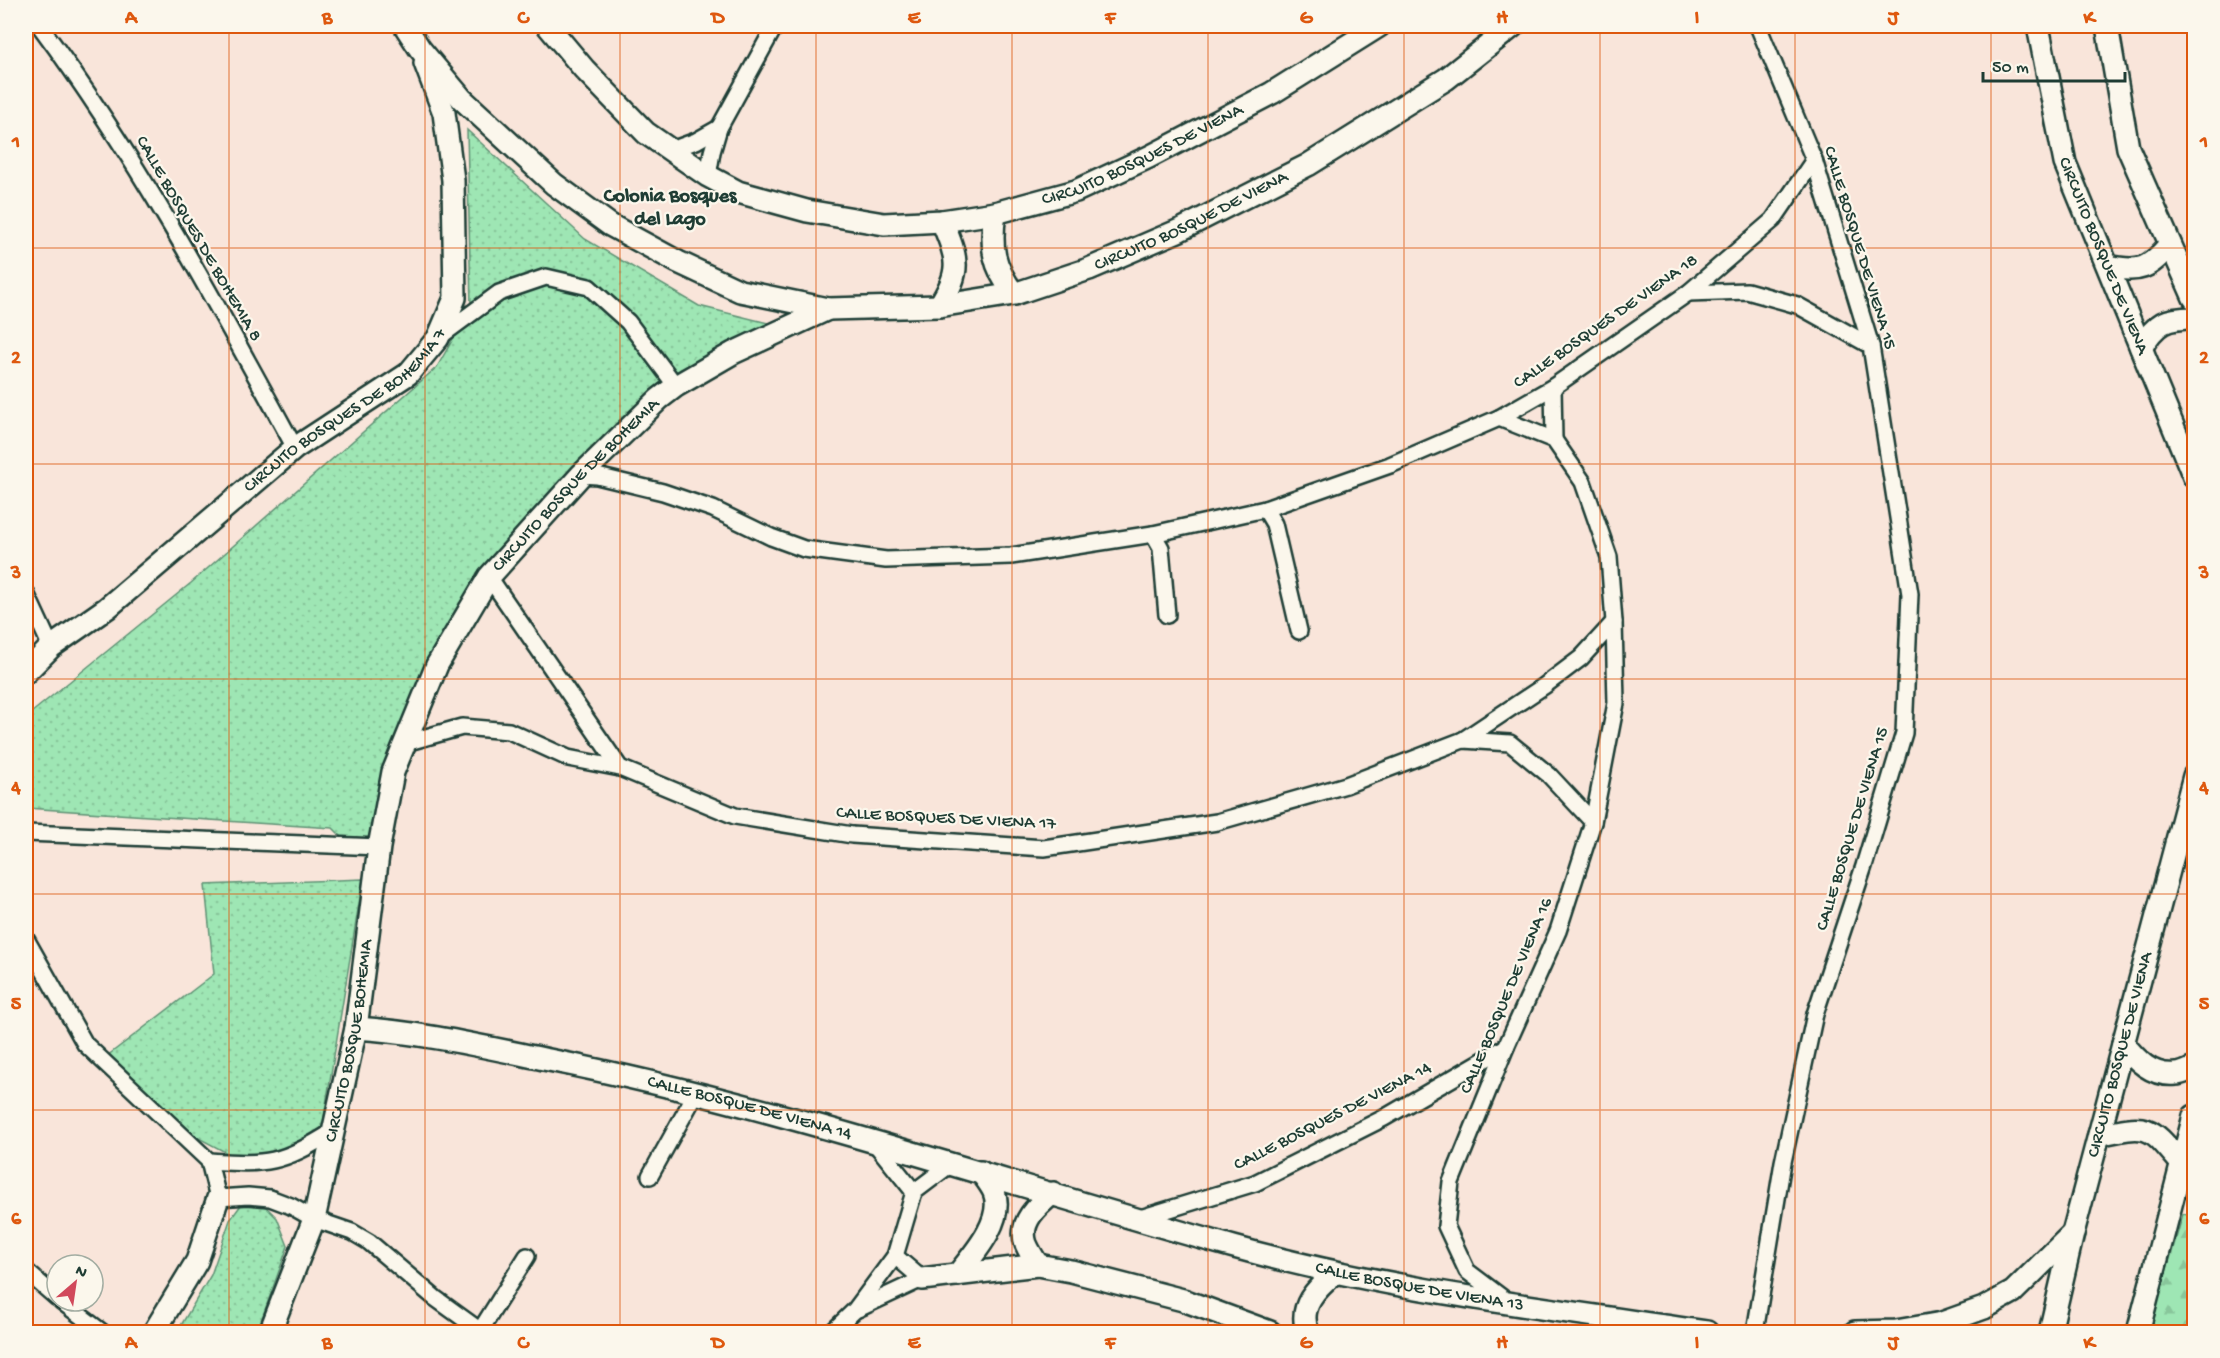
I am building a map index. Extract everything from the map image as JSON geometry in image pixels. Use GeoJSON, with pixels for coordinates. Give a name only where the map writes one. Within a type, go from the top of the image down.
{"type":"FeatureCollection","features":[{"type":"Feature","properties":{"kind":"street","name":"CALLE BOSQUES DE BOHEMIA 8"},"geometry":{"type":"LineString","coordinates":[[40,26],[66,60],[162,208],[294,448]]}},
{"type":"Feature","properties":{"kind":"street"},"geometry":{"type":"LineString","coordinates":[[405,26],[420,49],[462,99],[554,184],[610,225],[678,262],[740,291],[828,309]]}},
{"type":"Feature","properties":{"kind":"street"},"geometry":{"type":"LineString","coordinates":[[549,26],[584,69],[646,133],[708,176],[712,152],[720,128],[775,26]]}},
{"type":"Feature","properties":{"kind":"street","name":"CIRCUITO BOSQUES DE VIENA"},"geometry":{"type":"LineString","coordinates":[[708,176],[738,192],[807,211],[884,224],[942,221],[995,213],[1076,191],[1149,158],[1272,93],[1379,26]]}},
{"type":"Feature","properties":{"kind":"street","name":"CIRCUITO BOSQUE DE VIENA"},"geometry":{"type":"LineString","coordinates":[[828,309],[939,306],[1014,294],[1089,269],[1180,231],[1308,165],[1446,79],[1513,26]]}},
{"type":"Feature","properties":{"kind":"street","name":"CALLE BOSQUE DE VIENA 15"},"geometry":{"type":"LineString","coordinates":[[1755,1332],[1783,1162],[1815,1014],[1864,866],[1904,733],[1910,594],[1871,346],[1814,160],[1758,26]]}},
{"type":"Feature","properties":{"kind":"street","name":"CIRCUITO BOSQUE DE VIENA"},"geometry":{"type":"LineString","coordinates":[[2038,26],[2065,163],[2194,477]]}},
{"type":"Feature","properties":{"kind":"street"},"geometry":{"type":"LineString","coordinates":[[2107,26],[2128,147],[2194,298]]}},
{"type":"Feature","properties":{"kind":"street","name":"CIRCUITO BOSQUES DE BOHEMIA 7"},"geometry":{"type":"LineString","coordinates":[[26,672],[51,646],[107,608],[294,448],[408,374],[438,338],[455,298],[453,180],[444,113],[420,49]]}},
{"type":"Feature","properties":{"kind":"street"},"geometry":{"type":"LineString","coordinates":[[671,150],[696,141],[720,128]]}},
{"type":"Feature","properties":{"kind":"street","name":"CALLE BOSQUES DE VIENA 18"},"geometry":{"type":"LineString","coordinates":[[580,475],[597,476],[663,492],[713,509],[771,537],[804,549],[886,560],[1011,556],[1153,534],[1265,509],[1390,465],[1499,418],[1553,387],[1688,292],[1773,220],[1814,160]]}},
{"type":"Feature","properties":{"kind":"street"},"geometry":{"type":"LineString","coordinates":[[995,213],[992,235],[994,259],[1001,277],[1014,294]]}},
{"type":"Feature","properties":{"kind":"street"},"geometry":{"type":"LineString","coordinates":[[939,306],[954,284],[956,263],[942,221]]}},
{"type":"Feature","properties":{"kind":"street"},"geometry":{"type":"LineString","coordinates":[[2108,266],[2130,271],[2142,268],[2155,260],[2170,244]]}},
{"type":"Feature","properties":{"kind":"street"},"geometry":{"type":"LineString","coordinates":[[438,338],[499,293],[546,277],[590,286],[628,322],[676,386]]}},
{"type":"Feature","properties":{"kind":"street"},"geometry":{"type":"LineString","coordinates":[[1688,292],[1747,291],[1797,305],[1871,346]]}},
{"type":"Feature","properties":{"kind":"street","name":"CIRCUITO BOSQUE DE BOHEMIA"},"geometry":{"type":"LineString","coordinates":[[405,743],[437,665],[489,577],[580,475],[659,399],[676,386],[733,353],[828,309]]}},
{"type":"Feature","properties":{"kind":"street"},"geometry":{"type":"LineString","coordinates":[[2141,348],[2151,331],[2172,318],[2194,318]]}},
{"type":"Feature","properties":{"kind":"street"},"geometry":{"type":"LineString","coordinates":[[1499,418],[1554,440],[1553,387]]}},
{"type":"Feature","properties":{"kind":"street","name":"CALLE BOSQUE DE VIENA 16"},"geometry":{"type":"LineString","coordinates":[[1508,1302],[1467,1270],[1446,1226],[1451,1182],[1506,1047],[1558,931],[1593,822],[1616,703],[1614,621],[1609,557],[1583,482],[1554,440]]}},
{"type":"Feature","properties":{"kind":"street"},"geometry":{"type":"LineString","coordinates":[[1265,509],[1274,524],[1299,631]]}},
{"type":"Feature","properties":{"kind":"street"},"geometry":{"type":"LineString","coordinates":[[1153,534],[1161,548],[1167,615]]}},
{"type":"Feature","properties":{"kind":"street"},"geometry":{"type":"LineString","coordinates":[[489,577],[620,768]]}},
{"type":"Feature","properties":{"kind":"street"},"geometry":{"type":"LineString","coordinates":[[26,593],[51,646]]}},
{"type":"Feature","properties":{"kind":"street"},"geometry":{"type":"LineString","coordinates":[[1463,740],[1544,686],[1581,658],[1614,621]]}},
{"type":"Feature","properties":{"kind":"street","name":"CALLE BOSQUES DE VIENA 17"},"geometry":{"type":"LineString","coordinates":[[405,743],[462,727],[509,731],[568,758],[620,768],[735,816],[852,836],[1044,848],[1217,822],[1346,785],[1463,740],[1510,743],[1549,775],[1593,822]]}},
{"type":"Feature","properties":{"kind":"street","name":"CIRCUITO BOSQUE BOHEMIA"},"geometry":{"type":"LineString","coordinates":[[270,1332],[314,1219],[356,1028],[379,847],[393,772],[405,743]]}},
{"type":"Feature","properties":{"kind":"street","name":"CIRCUITO BOSQUE DE VIENA"},"geometry":{"type":"LineString","coordinates":[[2050,1332],[2073,1233],[2194,776]]}},
{"type":"Feature","properties":{"kind":"street"},"geometry":{"type":"LineString","coordinates":[[26,833],[379,847]]}},
{"type":"Feature","properties":{"kind":"street"},"geometry":{"type":"LineString","coordinates":[[26,939],[85,1044],[209,1161],[218,1198],[197,1261],[154,1332]]}},
{"type":"Feature","properties":{"kind":"street","name":"CALLE BOSQUE DE VIENA 14"},"geometry":{"type":"LineString","coordinates":[[356,1028],[399,1030],[632,1076],[981,1172],[1137,1219]]}},
{"type":"Feature","properties":{"kind":"street"},"geometry":{"type":"LineString","coordinates":[[2123,1043],[2136,1060],[2153,1071],[2176,1075],[2194,1068]]}},
{"type":"Feature","properties":{"kind":"street","name":"CALLE BOSQUES DE VIENA 14"},"geometry":{"type":"LineString","coordinates":[[1137,1219],[1255,1183],[1384,1118],[1506,1047]]}},
{"type":"Feature","properties":{"kind":"street"},"geometry":{"type":"LineString","coordinates":[[650,1176],[696,1094]]}},
{"type":"Feature","properties":{"kind":"street"},"geometry":{"type":"LineString","coordinates":[[2138,1332],[2194,1116]]}},
{"type":"Feature","properties":{"kind":"street"},"geometry":{"type":"LineString","coordinates":[[2099,1135],[2142,1128],[2158,1136],[2181,1163]]}},
{"type":"Feature","properties":{"kind":"street"},"geometry":{"type":"LineString","coordinates":[[209,1161],[258,1163],[275,1161],[307,1148],[332,1132]]}},
{"type":"Feature","properties":{"kind":"street"},"geometry":{"type":"LineString","coordinates":[[874,1142],[914,1192]]}},
{"type":"Feature","properties":{"kind":"street"},"geometry":{"type":"LineString","coordinates":[[832,1332],[855,1310],[895,1256],[914,1192],[951,1164]]}},
{"type":"Feature","properties":{"kind":"street"},"geometry":{"type":"LineString","coordinates":[[957,1275],[986,1238],[995,1213],[995,1193],[981,1172]]}},
{"type":"Feature","properties":{"kind":"street"},"geometry":{"type":"LineString","coordinates":[[1038,1265],[1025,1243],[1026,1224],[1033,1210],[1053,1193]]}},
{"type":"Feature","properties":{"kind":"street"},"geometry":{"type":"LineString","coordinates":[[218,1198],[248,1196],[270,1198],[291,1206],[314,1219],[339,1226],[369,1242],[435,1298],[481,1332],[527,1256]]}},
{"type":"Feature","properties":{"kind":"street","name":"CALLE BOSQUE DE VIENA 13"},"geometry":{"type":"LineString","coordinates":[[1137,1219],[1235,1248],[1335,1273],[1707,1332]]}},
{"type":"Feature","properties":{"kind":"street"},"geometry":{"type":"LineString","coordinates":[[1855,1332],[1938,1328],[1984,1308],[2013,1292],[2073,1233]]}},
{"type":"Feature","properties":{"kind":"street"},"geometry":{"type":"LineString","coordinates":[[895,1256],[922,1280]]}},
{"type":"Feature","properties":{"kind":"street"},"geometry":{"type":"LineString","coordinates":[[855,1310],[922,1280],[1038,1265],[1071,1270],[1183,1300],[1270,1332]]}},
{"type":"Feature","properties":{"kind":"street"},"geometry":{"type":"LineString","coordinates":[[26,1272],[45,1288]]}},
{"type":"Feature","properties":{"kind":"street"},"geometry":{"type":"LineString","coordinates":[[1308,1332],[1305,1326],[1306,1303],[1320,1285],[1335,1273]]}},
{"type":"Feature","properties":{"kind":"street"},"geometry":{"type":"LineString","coordinates":[[77,1313],[102,1332]]}},
{"type":"Feature","properties":{"kind":"green space"},"geometry":{"type":"Polygon","coordinates":[[[467,130],[585,239],[699,306],[792,329],[674,381],[454,621],[372,839],[347,842],[333,828],[26,808],[26,717],[191,583],[437,367],[471,307],[467,130]]]}},
{"type":"Feature","properties":{"kind":"green space"},"geometry":{"type":"Polygon","coordinates":[[[363,879],[321,1135],[282,1162],[246,1163],[191,1134],[107,1056],[214,974],[205,885],[363,879]]]}},
{"type":"Feature","properties":{"kind":"green space"},"geometry":{"type":"Polygon","coordinates":[[[261,1202],[277,1218],[288,1246],[257,1332],[177,1332],[211,1275],[230,1220],[241,1205],[261,1202]]]}},
{"type":"Feature","properties":{"kind":"green space"},"geometry":{"type":"Polygon","coordinates":[[[2183,1214],[2194,1216],[2194,1332],[2151,1332],[2158,1300],[2183,1214]]]}},
{"type":"Feature","properties":{"kind":"district","name":"Colonia Bosques del Lago"},"geometry":{"type":"Point","coordinates":[670,208]}}]}
